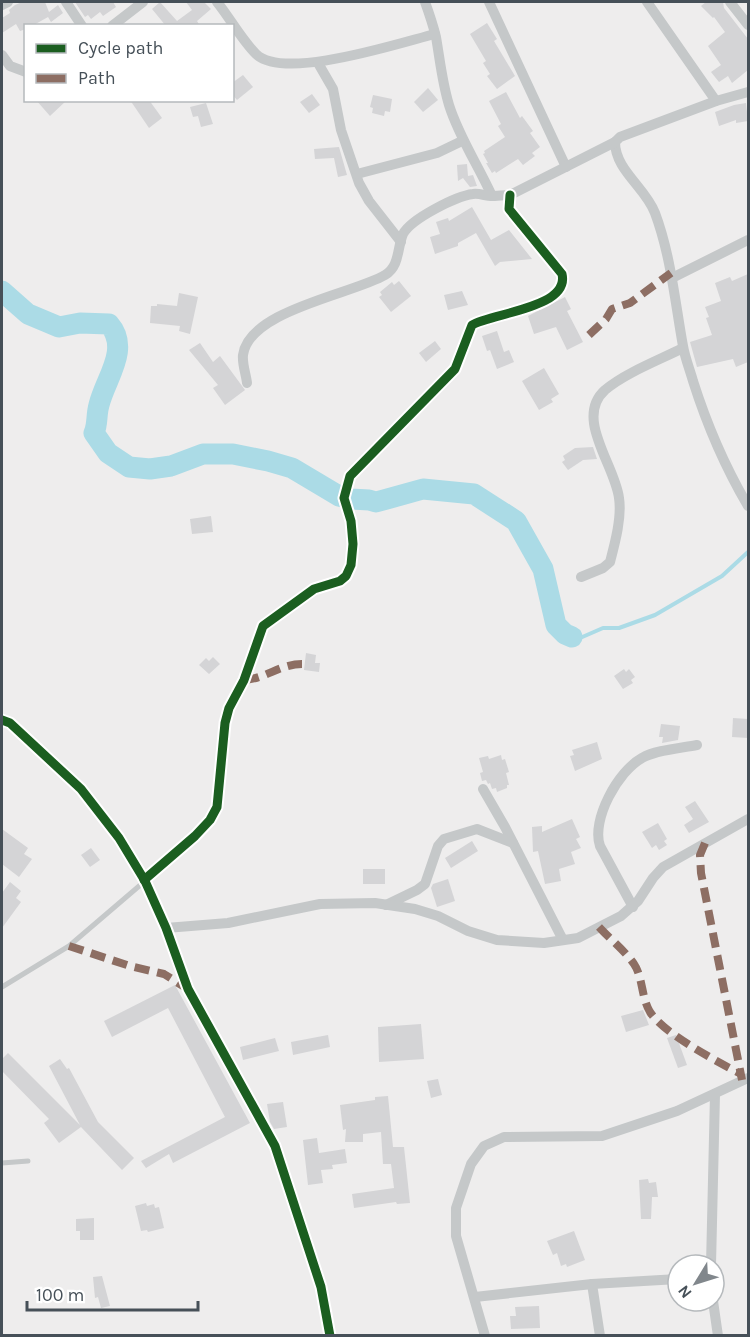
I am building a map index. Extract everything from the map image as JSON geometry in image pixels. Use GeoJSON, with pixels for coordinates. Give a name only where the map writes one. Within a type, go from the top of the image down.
{"type":"FeatureCollection","features":[{"type":"Feature","properties":{"kind":"street"},"geometry":{"type":"LineString","coordinates":[[2,5],[8,2]]}},
{"type":"Feature","properties":{"kind":"street"},"geometry":{"type":"LineString","coordinates":[[66,2],[81,24]]}},
{"type":"Feature","properties":{"kind":"street"},"geometry":{"type":"LineString","coordinates":[[115,24],[143,2]]}},
{"type":"Feature","properties":{"kind":"street"},"geometry":{"type":"LineString","coordinates":[[217,2],[234,24]]}},
{"type":"Feature","properties":{"kind":"street"},"geometry":{"type":"LineString","coordinates":[[425,2],[435,34],[441,77],[449,105],[462,141],[476,161],[492,196]]}},
{"type":"Feature","properties":{"kind":"street"},"geometry":{"type":"LineString","coordinates":[[489,2],[566,167]]}},
{"type":"Feature","properties":{"kind":"street"},"geometry":{"type":"LineString","coordinates":[[647,2],[716,101]]}},
{"type":"Feature","properties":{"kind":"street"},"geometry":{"type":"LineString","coordinates":[[730,2],[748,25]]}},
{"type":"Feature","properties":{"kind":"street"},"geometry":{"type":"LineString","coordinates":[[234,25],[256,54],[268,61],[284,63],[318,63],[435,34]]}},
{"type":"Feature","properties":{"kind":"street"},"geometry":{"type":"LineString","coordinates":[[2,55],[10,66],[24,71]]}},
{"type":"Feature","properties":{"kind":"street"},"geometry":{"type":"LineString","coordinates":[[318,63],[333,89],[341,130],[369,201],[401,242]]}},
{"type":"Feature","properties":{"kind":"street"},"geometry":{"type":"LineString","coordinates":[[247,383],[243,355],[249,341],[266,325],[286,313],[332,293],[369,283],[388,273],[394,267],[406,230],[439,207],[474,194],[510,195],[615,142],[620,137],[716,101],[748,92]]}},
{"type":"Feature","properties":{"kind":"street"},"geometry":{"type":"LineString","coordinates":[[357,174],[437,153],[462,141]]}},
{"type":"Feature","properties":{"kind":"street"},"geometry":{"type":"LineString","coordinates":[[615,142],[615,148],[622,164],[655,212],[672,278],[683,348],[699,402],[719,452],[748,506]]}},
{"type":"Feature","properties":{"kind":"street"},"geometry":{"type":"LineString","coordinates":[[144,881],[195,836],[210,820],[217,807],[225,723],[229,708],[244,680],[263,626],[314,589],[340,581],[346,576],[351,565],[353,544],[351,521],[344,498],[350,476],[455,369],[472,325],[528,308],[548,299],[561,288],[562,274],[509,209],[510,195]]}},
{"type":"Feature","properties":{"kind":"street"},"geometry":{"type":"LineString","coordinates":[[672,278],[748,240]]}},
{"type":"Feature","properties":{"kind":"street"},"geometry":{"type":"LineString","coordinates":[[581,578],[603,568],[610,562],[620,500],[593,420],[593,407],[605,391],[621,380],[683,348]]}},
{"type":"Feature","properties":{"kind":"street"},"geometry":{"type":"LineString","coordinates":[[2,720],[10,723],[81,789],[119,838],[144,881],[166,928],[188,989],[275,1146],[321,1287],[330,1335]]}},
{"type":"Feature","properties":{"kind":"street"},"geometry":{"type":"LineString","coordinates":[[633,907],[597,837],[598,825],[610,793],[634,763],[644,756],[697,745]]}},
{"type":"Feature","properties":{"kind":"street"},"geometry":{"type":"LineString","coordinates":[[483,789],[563,940]]}},
{"type":"Feature","properties":{"kind":"street"},"geometry":{"type":"LineString","coordinates":[[166,928],[228,923],[320,904],[375,903],[415,909],[438,916],[468,931],[497,940],[527,944],[578,938],[621,916],[633,907],[663,867],[748,819]]}},
{"type":"Feature","properties":{"kind":"street"},"geometry":{"type":"LineString","coordinates":[[386,905],[425,884],[438,846],[444,839],[477,829],[513,843]]}},
{"type":"Feature","properties":{"kind":"street"},"geometry":{"type":"LineString","coordinates":[[484,1335],[456,1236],[456,1208],[471,1164],[484,1146],[504,1137],[602,1136],[647,1122],[748,1078]]}},
{"type":"Feature","properties":{"kind":"street"},"geometry":{"type":"LineString","coordinates":[[711,1253],[714,1094]]}},
{"type":"Feature","properties":{"kind":"street"},"geometry":{"type":"LineString","coordinates":[[475,1297],[592,1284],[666,1280]]}},
{"type":"Feature","properties":{"kind":"street"},"geometry":{"type":"LineString","coordinates":[[592,1284],[600,1335]]}},
{"type":"Feature","properties":{"kind":"street"},"geometry":{"type":"LineString","coordinates":[[715,1313],[718,1335]]}},
{"type":"Feature","properties":{"kind":"lane"},"geometry":{"type":"LineString","coordinates":[[2,987],[69,946],[144,881]]}},
{"type":"Feature","properties":{"kind":"lane"},"geometry":{"type":"LineString","coordinates":[[2,1163],[28,1161]]}},
{"type":"Feature","properties":{"kind":"building"},"geometry":{"type":"Polygon","coordinates":[[[22,2],[45,2],[49,12],[58,5],[63,13],[51,22],[48,17],[36,24],[24,24],[24,30],[20,31],[16,24],[2,33],[2,18],[10,13],[9,10],[22,2]]]}},
{"type":"Feature","properties":{"kind":"building"},"geometry":{"type":"Polygon","coordinates":[[[75,2],[113,2],[116,7],[103,16],[100,12],[91,19],[88,15],[85,17],[75,2]]]}},
{"type":"Feature","properties":{"kind":"building"},"geometry":{"type":"Polygon","coordinates":[[[160,2],[177,21],[192,10],[186,2],[204,2],[211,9],[197,21],[199,24],[164,24],[152,9],[160,2]]]}},
{"type":"Feature","properties":{"kind":"building"},"geometry":{"type":"Polygon","coordinates":[[[706,2],[723,2],[724,8],[748,39],[748,70],[732,83],[728,76],[719,82],[711,72],[721,65],[708,46],[725,32],[714,17],[701,6],[706,2]]]}},
{"type":"Feature","properties":{"kind":"building"},"geometry":{"type":"Polygon","coordinates":[[[487,23],[497,39],[494,41],[515,76],[497,89],[487,76],[490,74],[483,63],[486,61],[470,34],[487,23]]]}},
{"type":"Feature","properties":{"kind":"building"},"geometry":{"type":"Polygon","coordinates":[[[243,75],[253,87],[237,100],[234,96],[234,82],[243,75]]]}},
{"type":"Feature","properties":{"kind":"building"},"geometry":{"type":"Polygon","coordinates":[[[428,88],[438,100],[423,112],[414,102],[428,88]]]}},
{"type":"Feature","properties":{"kind":"building"},"geometry":{"type":"Polygon","coordinates":[[[506,92],[520,118],[522,116],[533,131],[530,133],[540,147],[532,153],[535,156],[523,165],[518,159],[496,173],[495,171],[492,173],[486,163],[488,163],[483,154],[484,151],[505,137],[498,126],[501,124],[489,101],[506,92]]]}},
{"type":"Feature","properties":{"kind":"building"},"geometry":{"type":"Polygon","coordinates":[[[312,94],[320,105],[309,113],[300,102],[312,94]]]}},
{"type":"Feature","properties":{"kind":"building"},"geometry":{"type":"Polygon","coordinates":[[[373,95],[392,99],[390,112],[385,111],[384,116],[372,113],[373,108],[370,107],[373,95]]]}},
{"type":"Feature","properties":{"kind":"building"},"geometry":{"type":"Polygon","coordinates":[[[38,102],[65,102],[50,116],[38,102]]]}},
{"type":"Feature","properties":{"kind":"building"},"geometry":{"type":"Polygon","coordinates":[[[131,102],[150,102],[162,118],[149,128],[131,102]]]}},
{"type":"Feature","properties":{"kind":"building"},"geometry":{"type":"Polygon","coordinates":[[[206,103],[213,124],[201,127],[198,116],[193,117],[190,107],[206,103]]]}},
{"type":"Feature","properties":{"kind":"building"},"geometry":{"type":"Polygon","coordinates":[[[746,103],[748,121],[736,123],[736,120],[719,126],[715,112],[746,103]]]}},
{"type":"Feature","properties":{"kind":"building"},"geometry":{"type":"Polygon","coordinates":[[[339,147],[347,175],[338,177],[334,158],[315,159],[314,149],[339,147]]]}},
{"type":"Feature","properties":{"kind":"building"},"geometry":{"type":"Polygon","coordinates":[[[467,164],[468,176],[473,175],[477,186],[470,187],[463,178],[458,181],[457,165],[467,164]]]}},
{"type":"Feature","properties":{"kind":"building"},"geometry":{"type":"Polygon","coordinates":[[[472,207],[491,240],[509,230],[532,259],[500,262],[495,266],[476,233],[458,243],[458,246],[435,254],[430,237],[440,234],[436,222],[448,218],[449,221],[472,207]]]}},
{"type":"Feature","properties":{"kind":"building"},"geometry":{"type":"Polygon","coordinates":[[[748,274],[748,362],[736,367],[733,359],[697,367],[690,342],[712,335],[705,307],[721,301],[715,283],[730,277],[732,281],[748,274]]]}},
{"type":"Feature","properties":{"kind":"building"},"geometry":{"type":"Polygon","coordinates":[[[399,281],[411,296],[391,312],[379,297],[382,295],[380,292],[392,282],[394,285],[399,281]]]}},
{"type":"Feature","properties":{"kind":"building"},"geometry":{"type":"Polygon","coordinates":[[[462,291],[468,305],[448,310],[444,295],[462,291]]]}},
{"type":"Feature","properties":{"kind":"building"},"geometry":{"type":"Polygon","coordinates":[[[179,293],[198,297],[190,334],[179,331],[180,326],[150,323],[151,306],[157,306],[157,304],[177,306],[179,293]]]}},
{"type":"Feature","properties":{"kind":"building"},"geometry":{"type":"Polygon","coordinates":[[[565,297],[571,309],[567,311],[583,342],[567,350],[556,327],[534,334],[528,316],[565,297]]]}},
{"type":"Feature","properties":{"kind":"building"},"geometry":{"type":"Polygon","coordinates":[[[497,331],[504,352],[509,350],[514,362],[497,369],[482,336],[497,331]]]}},
{"type":"Feature","properties":{"kind":"building"},"geometry":{"type":"Polygon","coordinates":[[[435,341],[441,349],[426,362],[419,353],[435,341]]]}},
{"type":"Feature","properties":{"kind":"building"},"geometry":{"type":"Polygon","coordinates":[[[200,343],[213,362],[220,356],[245,390],[225,405],[213,388],[218,385],[189,350],[200,343]]]}},
{"type":"Feature","properties":{"kind":"building"},"geometry":{"type":"Polygon","coordinates":[[[544,368],[559,394],[551,399],[553,402],[539,410],[522,381],[544,368]]]}},
{"type":"Feature","properties":{"kind":"building"},"geometry":{"type":"Polygon","coordinates":[[[593,447],[597,459],[583,460],[568,470],[562,462],[565,460],[563,456],[575,448],[593,447]]]}},
{"type":"Feature","properties":{"kind":"building"},"geometry":{"type":"Polygon","coordinates":[[[211,516],[213,532],[192,534],[190,519],[211,516]]]}},
{"type":"Feature","properties":{"kind":"building"},"geometry":{"type":"Polygon","coordinates":[[[306,653],[316,655],[315,663],[320,663],[319,672],[304,670],[306,653]]]}},
{"type":"Feature","properties":{"kind":"building"},"geometry":{"type":"Polygon","coordinates":[[[213,657],[220,664],[209,674],[199,665],[206,658],[209,661],[213,657]]]}},
{"type":"Feature","properties":{"kind":"building"},"geometry":{"type":"Polygon","coordinates":[[[624,669],[626,672],[629,669],[635,677],[631,680],[633,683],[623,689],[614,676],[624,669]]]}},
{"type":"Feature","properties":{"kind":"building"},"geometry":{"type":"Polygon","coordinates":[[[733,718],[748,719],[748,738],[732,737],[733,718]]]}},
{"type":"Feature","properties":{"kind":"building"},"geometry":{"type":"Polygon","coordinates":[[[661,724],[680,726],[678,740],[662,743],[663,737],[659,737],[661,724]]]}},
{"type":"Feature","properties":{"kind":"building"},"geometry":{"type":"Polygon","coordinates":[[[597,742],[602,759],[575,771],[570,756],[574,755],[572,750],[597,742]]]}},
{"type":"Feature","properties":{"kind":"building"},"geometry":{"type":"Polygon","coordinates":[[[501,755],[502,760],[505,759],[509,772],[506,773],[509,785],[497,792],[496,788],[492,789],[486,780],[482,781],[480,773],[483,772],[479,758],[488,756],[489,759],[501,755]]]}},
{"type":"Feature","properties":{"kind":"building"},"geometry":{"type":"Polygon","coordinates":[[[695,801],[709,822],[689,833],[684,825],[693,819],[685,807],[695,801]]]}},
{"type":"Feature","properties":{"kind":"building"},"geometry":{"type":"Polygon","coordinates":[[[572,819],[580,837],[576,839],[581,848],[571,852],[575,864],[559,869],[561,881],[545,884],[538,851],[533,852],[532,827],[542,826],[542,832],[572,819]]]}},
{"type":"Feature","properties":{"kind":"building"},"geometry":{"type":"Polygon","coordinates":[[[658,823],[667,839],[664,841],[667,845],[659,850],[656,845],[652,848],[642,832],[658,823]]]}},
{"type":"Feature","properties":{"kind":"building"},"geometry":{"type":"Polygon","coordinates":[[[2,829],[28,848],[24,854],[32,859],[19,877],[2,864],[2,829]]]}},
{"type":"Feature","properties":{"kind":"building"},"geometry":{"type":"Polygon","coordinates":[[[472,841],[478,851],[451,868],[445,858],[472,841]]]}},
{"type":"Feature","properties":{"kind":"building"},"geometry":{"type":"Polygon","coordinates":[[[91,848],[100,860],[90,867],[81,855],[91,848]]]}},
{"type":"Feature","properties":{"kind":"building"},"geometry":{"type":"Polygon","coordinates":[[[363,869],[385,869],[385,884],[363,884],[363,869]]]}},
{"type":"Feature","properties":{"kind":"building"},"geometry":{"type":"Polygon","coordinates":[[[448,879],[455,901],[437,907],[431,888],[433,884],[448,879]]]}},
{"type":"Feature","properties":{"kind":"building"},"geometry":{"type":"Polygon","coordinates":[[[10,882],[21,891],[16,898],[21,902],[2,928],[2,893],[10,882]]]}},
{"type":"Feature","properties":{"kind":"building"},"geometry":{"type":"Polygon","coordinates":[[[175,985],[250,1123],[173,1163],[169,1154],[146,1168],[141,1161],[225,1117],[168,1008],[112,1037],[104,1021],[175,985]]]}},
{"type":"Feature","properties":{"kind":"building"},"geometry":{"type":"Polygon","coordinates":[[[643,1010],[649,1025],[626,1032],[621,1016],[643,1010]]]}},
{"type":"Feature","properties":{"kind":"building"},"geometry":{"type":"Polygon","coordinates":[[[421,1024],[424,1059],[379,1062],[378,1027],[421,1024]]]}},
{"type":"Feature","properties":{"kind":"building"},"geometry":{"type":"Polygon","coordinates":[[[328,1035],[330,1047],[293,1055],[291,1042],[328,1035]]]}},
{"type":"Feature","properties":{"kind":"building"},"geometry":{"type":"Polygon","coordinates":[[[676,1035],[687,1065],[678,1068],[667,1038],[676,1035]]]}},
{"type":"Feature","properties":{"kind":"building"},"geometry":{"type":"Polygon","coordinates":[[[275,1038],[279,1051],[243,1060],[240,1047],[275,1038]]]}},
{"type":"Feature","properties":{"kind":"building"},"geometry":{"type":"Polygon","coordinates":[[[8,1053],[80,1125],[49,1066],[60,1059],[67,1069],[69,1068],[98,1122],[134,1158],[122,1170],[81,1127],[59,1143],[44,1123],[49,1119],[2,1071],[2,1059],[8,1053]]]}},
{"type":"Feature","properties":{"kind":"building"},"geometry":{"type":"Polygon","coordinates":[[[438,1079],[442,1095],[431,1098],[427,1081],[438,1079]]]}},
{"type":"Feature","properties":{"kind":"building"},"geometry":{"type":"Polygon","coordinates":[[[388,1096],[393,1147],[404,1147],[410,1203],[397,1204],[396,1202],[354,1208],[352,1194],[394,1188],[391,1164],[383,1164],[381,1132],[363,1134],[363,1142],[345,1142],[346,1129],[343,1130],[340,1105],[388,1096]]]}},
{"type":"Feature","properties":{"kind":"building"},"geometry":{"type":"Polygon","coordinates":[[[283,1102],[287,1127],[274,1129],[270,1122],[267,1104],[283,1102]]]}},
{"type":"Feature","properties":{"kind":"building"},"geometry":{"type":"Polygon","coordinates":[[[317,1138],[319,1153],[345,1149],[347,1163],[332,1165],[333,1169],[321,1170],[323,1183],[308,1185],[303,1140],[317,1138]]]}},
{"type":"Feature","properties":{"kind":"building"},"geometry":{"type":"Polygon","coordinates":[[[648,1179],[649,1183],[656,1182],[658,1197],[652,1197],[651,1219],[641,1219],[639,1180],[648,1179]]]}},
{"type":"Feature","properties":{"kind":"building"},"geometry":{"type":"Polygon","coordinates":[[[146,1203],[147,1206],[154,1204],[155,1208],[159,1207],[164,1228],[148,1232],[147,1230],[141,1231],[135,1206],[146,1203]]]}},
{"type":"Feature","properties":{"kind":"building"},"geometry":{"type":"Polygon","coordinates":[[[94,1218],[94,1240],[80,1240],[80,1231],[76,1231],[76,1219],[94,1218]]]}},
{"type":"Feature","properties":{"kind":"building"},"geometry":{"type":"Polygon","coordinates":[[[574,1231],[585,1260],[567,1267],[566,1264],[561,1266],[557,1253],[553,1255],[547,1241],[574,1231]]]}},
{"type":"Feature","properties":{"kind":"building"},"geometry":{"type":"Polygon","coordinates":[[[102,1276],[110,1306],[101,1308],[98,1297],[95,1298],[93,1277],[102,1276]]]}},
{"type":"Feature","properties":{"kind":"building"},"geometry":{"type":"Polygon","coordinates":[[[539,1306],[540,1328],[511,1329],[510,1316],[516,1316],[515,1307],[539,1306]]]}},
{"type":"Feature","properties":{"kind":"waterway"},"geometry":{"type":"LineString","coordinates":[[2,291],[28,314],[59,327],[80,323],[109,324],[118,344],[117,354],[99,405],[94,433],[108,453],[129,467],[150,469],[171,466],[203,454],[233,454],[292,468],[339,496],[351,499],[376,502],[423,489],[474,494],[516,521],[543,569],[556,625],[572,637]]}},
{"type":"Feature","properties":{"kind":"waterway"},"geometry":{"type":"LineString","coordinates":[[572,637],[580,638],[603,628],[619,628],[655,615],[722,576],[748,552]]}},
{"type":"Feature","properties":{"kind":"marked path"},"geometry":{"type":"LineString","coordinates":[[589,335],[606,319],[612,309],[630,303],[671,273]]}},
{"type":"Feature","properties":{"kind":"marked path"},"geometry":{"type":"LineString","coordinates":[[244,680],[287,666],[302,664]]}},
{"type":"Feature","properties":{"kind":"marked path"},"geometry":{"type":"LineString","coordinates":[[705,843],[700,855],[701,873],[742,1080]]}},
{"type":"Feature","properties":{"kind":"marked path"},"geometry":{"type":"LineString","coordinates":[[599,927],[634,964],[647,1006],[657,1020],[692,1047],[741,1074]]}},
{"type":"Feature","properties":{"kind":"marked path"},"geometry":{"type":"LineString","coordinates":[[69,946],[130,966],[164,974],[186,988]]}},
{"type":"Feature","properties":{"kind":"cycle path"},"geometry":{"type":"LineString","coordinates":[[144,880],[195,836],[210,820],[217,807],[225,723],[229,708],[244,680],[263,626],[314,589],[340,581],[346,576],[351,565],[353,544],[351,521],[344,498],[350,476],[455,369],[472,325],[542,302],[554,295],[561,285],[562,274],[509,209],[510,195]]}},
{"type":"Feature","properties":{"kind":"cycle path"},"geometry":{"type":"LineString","coordinates":[[2,720],[10,723],[81,789],[119,838],[145,881],[166,928],[188,989],[275,1146],[321,1287],[330,1336]]}}]}
